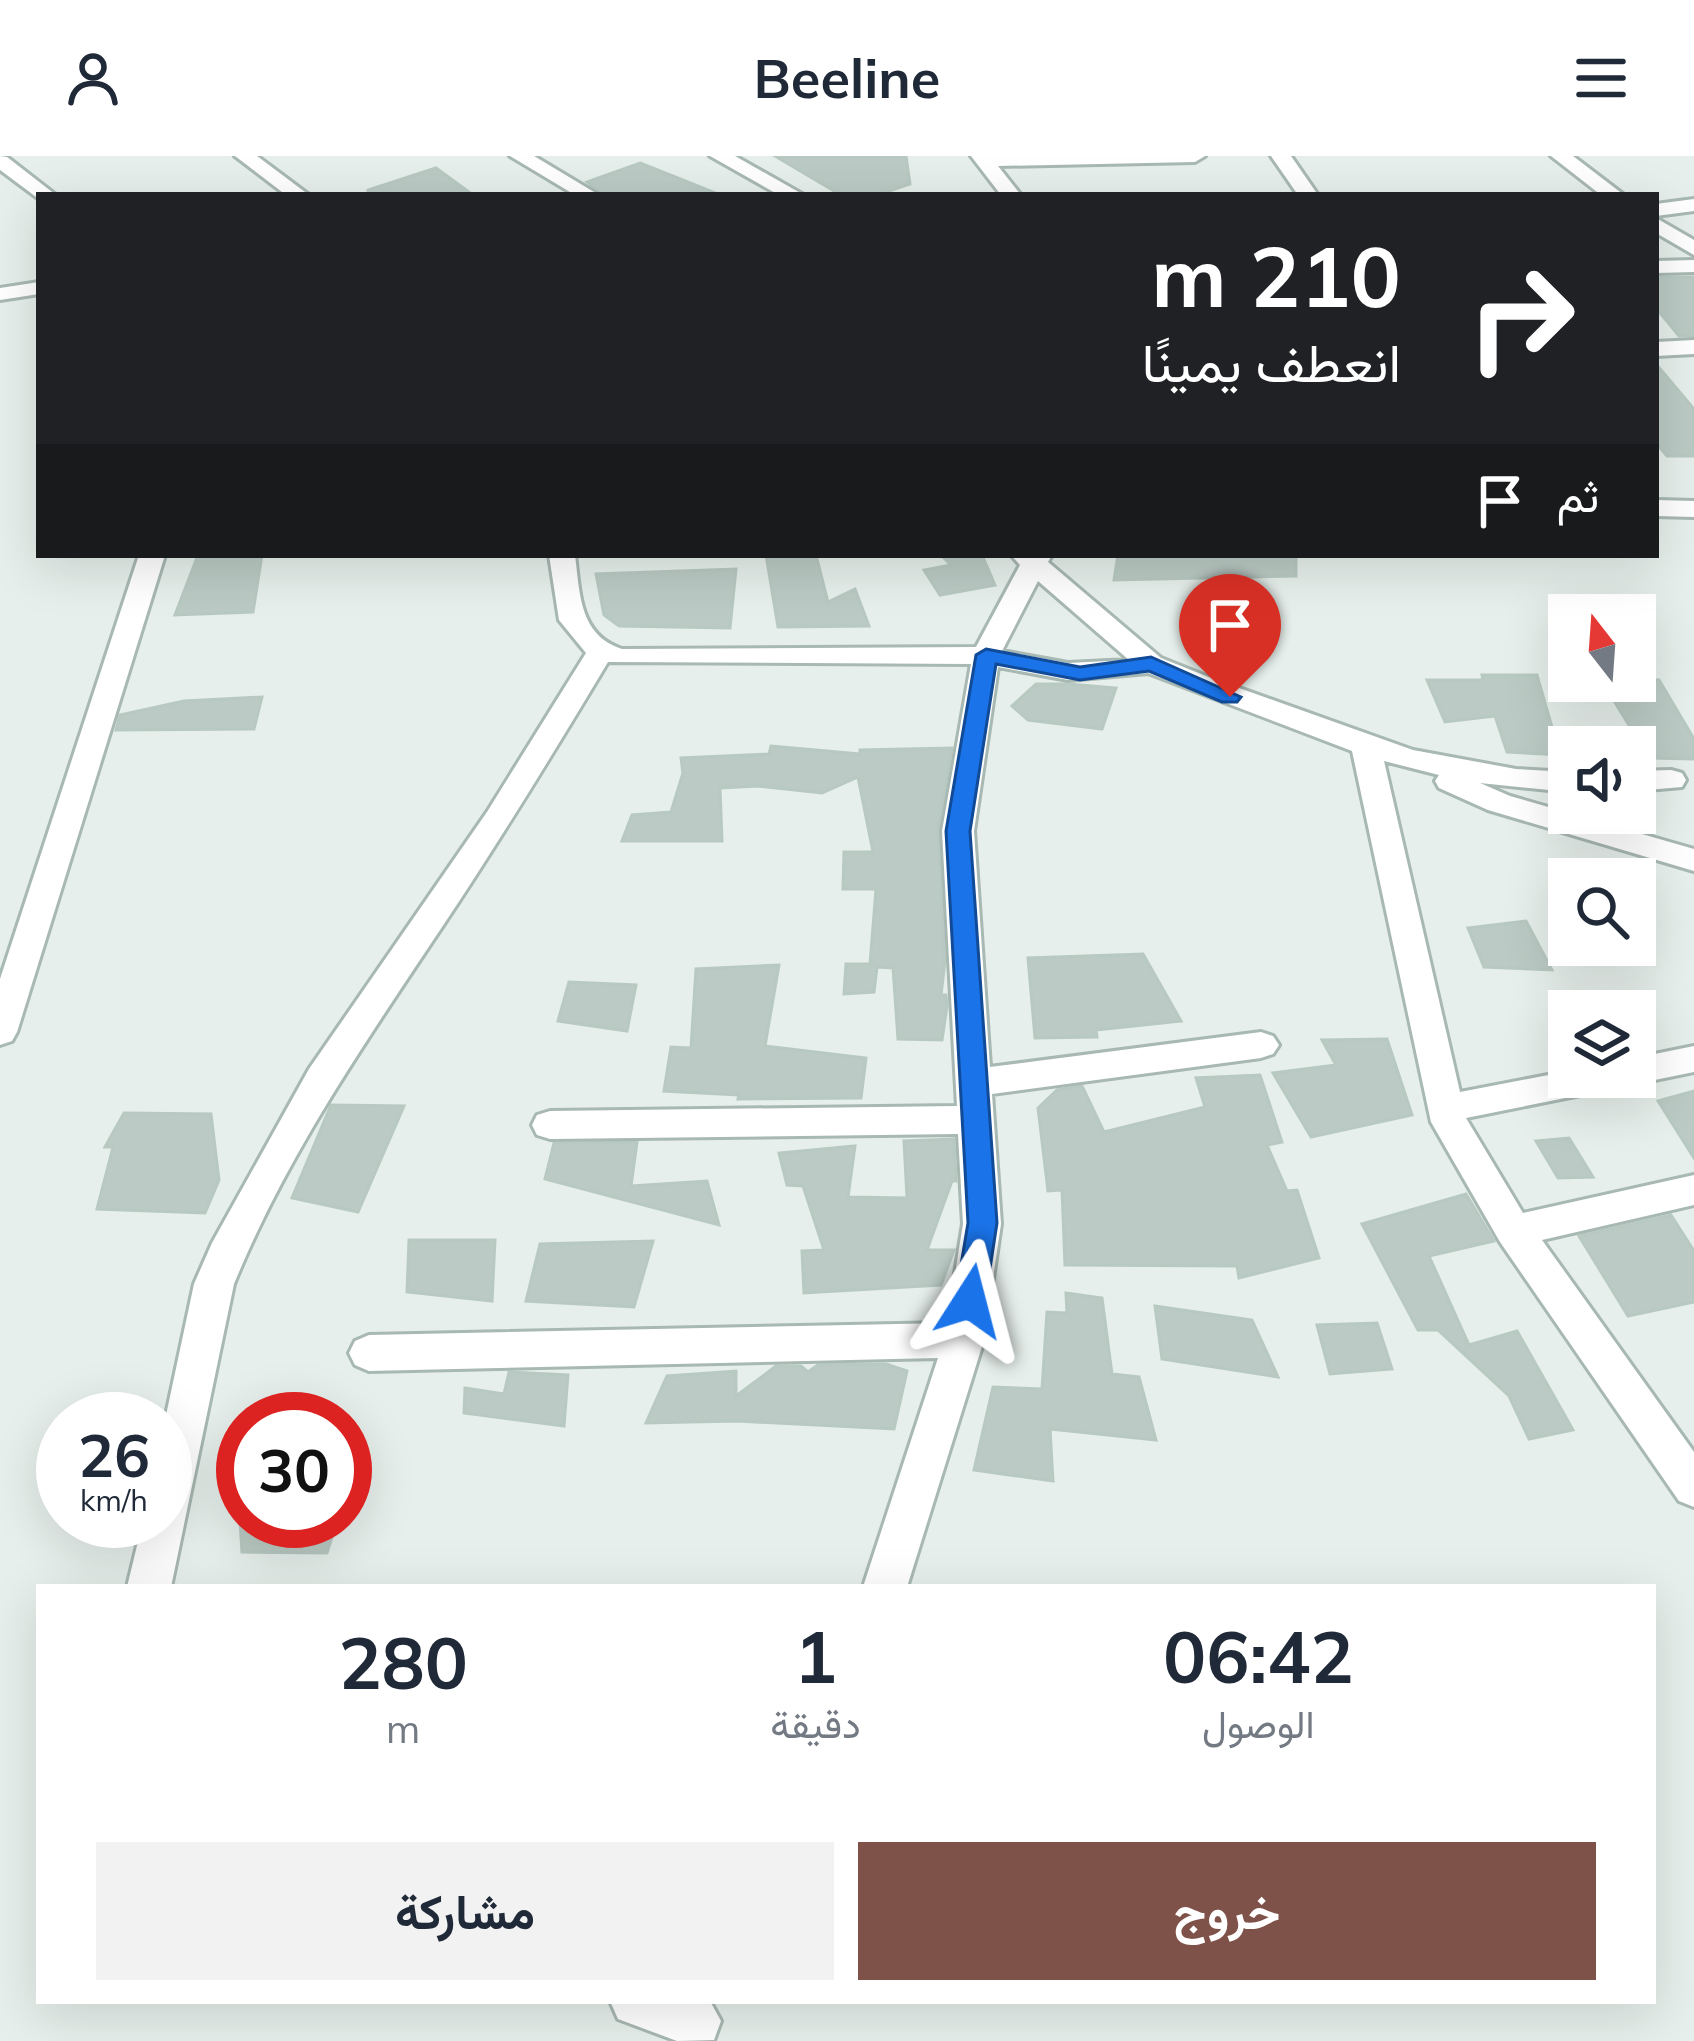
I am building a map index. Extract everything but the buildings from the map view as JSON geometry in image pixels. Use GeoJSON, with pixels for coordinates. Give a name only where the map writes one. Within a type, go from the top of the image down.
{"type":"FeatureCollection","features":[{"type":"Feature","properties":{"kind":"street"},"geometry":{"type":"LineString","coordinates":[[245,156],[295,192]]}},
{"type":"Feature","properties":{"kind":"street"},"geometry":{"type":"LineString","coordinates":[[520,156],[584,192]]}},
{"type":"Feature","properties":{"kind":"street"},"geometry":{"type":"LineString","coordinates":[[720,156],[788,192]]}},
{"type":"Feature","properties":{"kind":"street"},"geometry":{"type":"LineString","coordinates":[[983,158],[1196,156]]}},
{"type":"Feature","properties":{"kind":"street"},"geometry":{"type":"LineString","coordinates":[[1281,156],[1306,192]]}},
{"type":"Feature","properties":{"kind":"street"},"geometry":{"type":"LineString","coordinates":[[1561,156],[1610,192]]}},
{"type":"Feature","properties":{"kind":"street"},"geometry":{"type":"LineString","coordinates":[[983,158],[1009,192]]}},
{"type":"Feature","properties":{"kind":"street"},"geometry":{"type":"LineString","coordinates":[[0,161],[42,192]]}},
{"type":"Feature","properties":{"kind":"street"},"geometry":{"type":"LineString","coordinates":[[1659,210],[1694,205]]}},
{"type":"Feature","properties":{"kind":"street"},"geometry":{"type":"LineString","coordinates":[[1659,226],[1694,249]]}},
{"type":"Feature","properties":{"kind":"street"},"geometry":{"type":"LineString","coordinates":[[1659,267],[1694,266]]}},
{"type":"Feature","properties":{"kind":"street"},"geometry":{"type":"LineString","coordinates":[[0,294],[36,288]]}},
{"type":"Feature","properties":{"kind":"street"},"geometry":{"type":"LineString","coordinates":[[1659,349],[1694,347]]}},
{"type":"Feature","properties":{"kind":"street"},"geometry":{"type":"LineString","coordinates":[[1659,504],[1694,509]]}},
{"type":"Feature","properties":{"kind":"street"},"geometry":{"type":"LineString","coordinates":[[0,1032],[151,558]]}},
{"type":"Feature","properties":{"kind":"street"},"geometry":{"type":"LineString","coordinates":[[563,558],[576,630],[600,653],[669,658],[986,655],[1023,666],[1080,673],[1151,664]]}},
{"type":"Feature","properties":{"kind":"street"},"geometry":{"type":"LineString","coordinates":[[886,1584],[964,1340],[982,1223],[958,831],[986,655],[1032,559],[1151,664],[1230,697],[1418,758],[1508,778],[1548,781]]}},
{"type":"Feature","properties":{"kind":"street"},"geometry":{"type":"LineString","coordinates":[[192,1392],[214,1284],[231,1243],[322,1079],[498,819],[600,653]]}},
{"type":"Feature","properties":{"kind":"street"},"geometry":{"type":"LineString","coordinates":[[1364,742],[1444,1109],[1457,1141],[1514,1232],[1694,1487]]}},
{"type":"Feature","properties":{"kind":"street"},"geometry":{"type":"LineString","coordinates":[[1418,758],[1486,798],[1694,860]]}},
{"type":"Feature","properties":{"kind":"street"},"geometry":{"type":"LineString","coordinates":[[1656,780],[1671,780]]}},
{"type":"Feature","properties":{"kind":"street"},"geometry":{"type":"LineString","coordinates":[[550,1125],[976,1102],[1261,1045]]}},
{"type":"Feature","properties":{"kind":"street"},"geometry":{"type":"LineString","coordinates":[[1656,1067],[1694,1060]]}},
{"type":"Feature","properties":{"kind":"street"},"geometry":{"type":"LineString","coordinates":[[1444,1109],[1548,1088]]}},
{"type":"Feature","properties":{"kind":"street"},"geometry":{"type":"LineString","coordinates":[[1514,1232],[1694,1190]]}},
{"type":"Feature","properties":{"kind":"street"},"geometry":{"type":"LineString","coordinates":[[369,1353],[964,1340]]}},
{"type":"Feature","properties":{"kind":"street"},"geometry":{"type":"LineString","coordinates":[[150,1584],[158,1548]]}},
{"type":"Feature","properties":{"kind":"street"},"geometry":{"type":"LineString","coordinates":[[645,2004],[694,2021]]}},
{"type":"Feature","properties":{"kind":"route"},"geometry":{"type":"LineString","coordinates":[[970,1301],[982,1223],[958,831],[986,655],[1023,666],[1096,674],[1151,664],[1230,697]]}}]}
